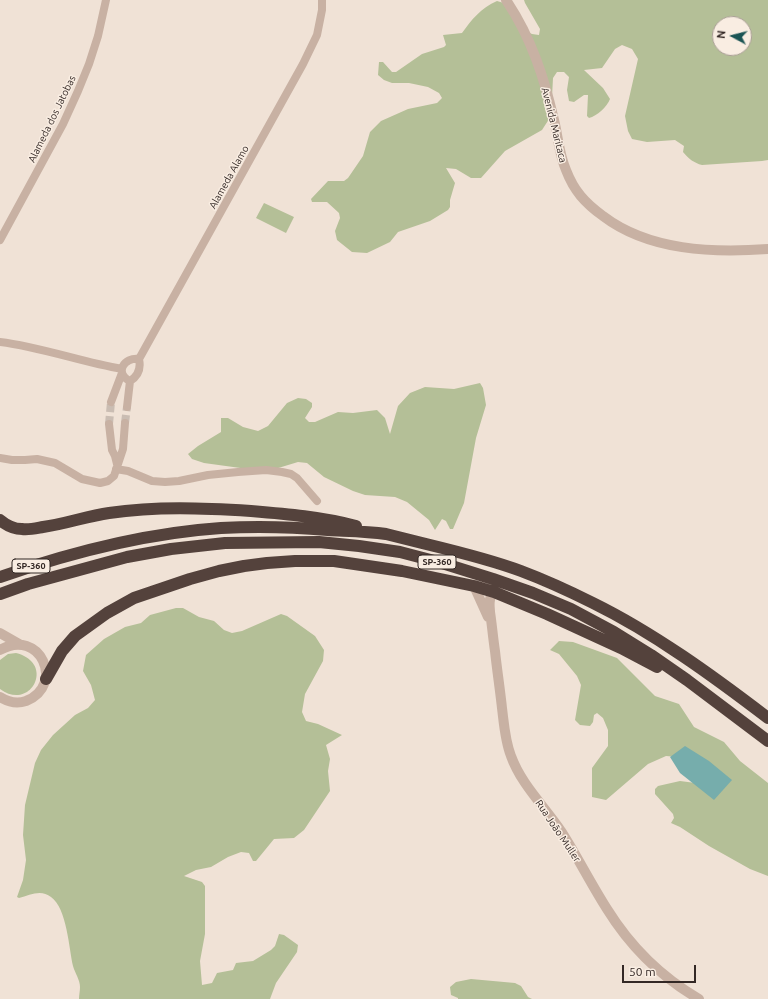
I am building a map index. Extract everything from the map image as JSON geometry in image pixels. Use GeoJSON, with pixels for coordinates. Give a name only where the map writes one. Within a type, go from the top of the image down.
{"type":"FeatureCollection","features":[{"type":"Feature","properties":{"kind":"highway"},"geometry":{"type":"LineString","coordinates":[[0,520],[14,527],[30,529],[132,509],[218,509],[263,512],[322,519],[384,534]]}},
{"type":"Feature","properties":{"kind":"highway","name":"SP-360"},"geometry":{"type":"LineString","coordinates":[[0,577],[97,547],[141,538],[220,528],[298,527],[384,534],[453,550],[521,571],[546,581],[631,624],[671,649],[768,718]]}},
{"type":"Feature","properties":{"kind":"highway","name":"SP-360"},"geometry":{"type":"LineString","coordinates":[[0,594],[28,584],[93,566],[171,549],[232,543],[319,542],[400,552],[442,563],[533,593],[571,609],[614,632],[651,655],[768,741]]}},
{"type":"Feature","properties":{"kind":"highway"},"geometry":{"type":"LineString","coordinates":[[46,679],[62,651],[75,636],[106,612],[134,598],[190,579],[244,566],[296,561],[334,561],[402,570],[494,592],[564,622],[621,648],[671,674],[687,680]]}},
{"type":"Feature","properties":{"kind":"street","name":"Alameda dos Jatobas"},"geometry":{"type":"LineString","coordinates":[[0,240],[63,124],[78,91],[98,36],[106,0]]}},
{"type":"Feature","properties":{"kind":"street","name":"Alameda Alamo"},"geometry":{"type":"LineString","coordinates":[[127,407],[130,382],[139,369],[139,359],[303,64],[317,35],[322,10],[322,0]]}},
{"type":"Feature","properties":{"kind":"street","name":"Avenida Maritaca"},"geometry":{"type":"LineString","coordinates":[[506,0],[530,43],[543,78],[565,169],[575,189],[589,206],[614,225],[638,236],[659,242],[681,247],[706,249],[768,249]]}},
{"type":"Feature","properties":{"kind":"street"},"geometry":{"type":"LineString","coordinates":[[0,342],[16,344],[122,371],[126,379],[130,382]]}},
{"type":"Feature","properties":{"kind":"street"},"geometry":{"type":"LineString","coordinates":[[111,402],[126,362],[131,359],[139,359]]}},
{"type":"Feature","properties":{"kind":"street"},"geometry":{"type":"LineString","coordinates":[[0,458],[12,460],[37,459],[55,463],[82,479],[100,483],[108,481],[114,476],[123,449],[125,423]]}},
{"type":"Feature","properties":{"kind":"street"},"geometry":{"type":"LineString","coordinates":[[109,424],[112,450],[115,456],[116,467]]}},
{"type":"Feature","properties":{"kind":"street"},"geometry":{"type":"LineString","coordinates":[[0,463],[12,460]]}},
{"type":"Feature","properties":{"kind":"street"},"geometry":{"type":"LineString","coordinates":[[116,467],[152,481],[165,482],[238,472],[266,470],[282,472],[291,474],[297,478],[317,501]]}},
{"type":"Feature","properties":{"kind":"street"},"geometry":{"type":"LineString","coordinates":[[474,586],[491,624]]}},
{"type":"Feature","properties":{"kind":"street"},"geometry":{"type":"LineString","coordinates":[[491,624],[490,599],[494,592]]}},
{"type":"Feature","properties":{"kind":"street","name":"Rua João Muller"},"geometry":{"type":"LineString","coordinates":[[491,624],[507,744],[517,768],[526,784],[566,839],[607,910],[625,935],[659,972],[676,985],[699,999]]}},
{"type":"Feature","properties":{"kind":"street"},"geometry":{"type":"LineString","coordinates":[[0,633],[21,645],[32,648],[41,657],[46,667],[46,679],[41,690],[33,698],[22,702],[5,702],[0,697]]}},
{"type":"Feature","properties":{"kind":"street"},"geometry":{"type":"LineString","coordinates":[[0,650],[10,645],[21,645]]}},
{"type":"Feature","properties":{"kind":"green space"},"geometry":{"type":"Polygon","coordinates":[[[524,0],[768,0],[768,160],[702,165],[687,157],[683,152],[684,146],[675,140],[647,142],[632,139],[628,131],[625,116],[638,59],[632,49],[622,45],[615,49],[602,68],[584,70],[603,88],[610,99],[607,105],[598,113],[589,118],[587,116],[588,95],[584,95],[574,102],[569,101],[567,90],[569,77],[564,72],[557,72],[553,78],[551,116],[542,130],[505,151],[481,178],[471,178],[456,169],[446,168],[455,183],[448,210],[430,221],[398,232],[390,242],[367,253],[352,252],[337,240],[335,231],[340,218],[339,213],[327,202],[312,202],[311,199],[328,181],[344,181],[348,178],[363,156],[370,132],[381,121],[408,109],[437,103],[442,98],[439,93],[428,87],[409,83],[392,83],[384,80],[378,75],[379,62],[383,62],[392,72],[396,72],[422,54],[444,47],[446,45],[443,35],[462,33],[477,14],[497,1],[507,4],[526,31],[539,35],[540,29],[524,0]]]}},
{"type":"Feature","properties":{"kind":"green space"},"geometry":{"type":"Polygon","coordinates":[[[264,203],[294,217],[286,233],[256,218],[264,203]]]}},
{"type":"Feature","properties":{"kind":"green space"},"geometry":{"type":"Polygon","coordinates":[[[480,383],[483,388],[486,405],[476,438],[464,503],[453,529],[450,529],[446,521],[442,519],[435,530],[429,520],[407,502],[395,497],[365,495],[353,491],[324,477],[307,463],[298,462],[275,469],[255,470],[204,463],[192,459],[188,454],[221,432],[221,418],[228,418],[243,427],[258,431],[268,426],[287,403],[298,398],[306,399],[312,403],[312,407],[305,418],[309,422],[315,422],[338,412],[353,413],[377,410],[385,418],[390,434],[398,406],[410,393],[425,387],[454,389],[480,383]]]}},
{"type":"Feature","properties":{"kind":"green space"},"geometry":{"type":"Polygon","coordinates":[[[176,608],[183,608],[199,617],[214,621],[224,630],[232,633],[242,631],[281,614],[287,616],[315,636],[324,650],[323,661],[305,694],[302,712],[306,721],[318,724],[342,735],[326,745],[330,759],[328,771],[330,791],[304,830],[294,838],[274,839],[256,861],[253,861],[249,853],[241,852],[228,857],[211,867],[196,870],[184,876],[202,882],[205,886],[205,934],[200,961],[202,985],[212,983],[217,973],[233,970],[236,963],[253,961],[271,950],[275,946],[279,934],[284,935],[298,945],[297,952],[276,983],[270,999],[79,999],[79,982],[73,966],[61,910],[51,897],[43,893],[35,893],[19,898],[17,897],[23,880],[26,860],[23,835],[25,805],[35,763],[41,750],[53,735],[75,715],[88,708],[95,700],[91,685],[83,671],[86,655],[104,639],[125,627],[141,623],[150,615],[176,608]]]}},
{"type":"Feature","properties":{"kind":"green space"},"geometry":{"type":"Polygon","coordinates":[[[559,641],[573,642],[617,658],[655,696],[679,704],[694,727],[724,742],[740,761],[768,783],[768,876],[750,869],[671,823],[674,818],[673,814],[655,794],[655,789],[658,786],[680,781],[711,785],[678,757],[666,756],[648,764],[606,800],[592,797],[592,768],[608,746],[608,730],[603,718],[597,713],[594,715],[593,722],[590,726],[580,725],[575,720],[581,685],[577,676],[559,654],[550,650],[559,641]]]}},
{"type":"Feature","properties":{"kind":"green space"},"geometry":{"type":"Polygon","coordinates":[[[16,653],[28,658],[35,666],[37,675],[35,683],[29,690],[21,694],[11,694],[0,689],[0,660],[8,654],[16,653]]]}},
{"type":"Feature","properties":{"kind":"green space"},"geometry":{"type":"Polygon","coordinates":[[[471,979],[515,983],[521,986],[528,997],[532,999],[458,999],[451,995],[450,987],[456,982],[471,979]]]}},
{"type":"Feature","properties":{"kind":"water"},"geometry":{"type":"Polygon","coordinates":[[[685,746],[709,761],[732,780],[714,800],[680,773],[670,757],[685,746]]]}},
{"type":"Feature","properties":{"kind":"tunnel"},"geometry":{"type":"LineString","coordinates":[[109,424],[111,402]]}},
{"type":"Feature","properties":{"kind":"tunnel"},"geometry":{"type":"LineString","coordinates":[[125,423],[127,407]]}}]}
